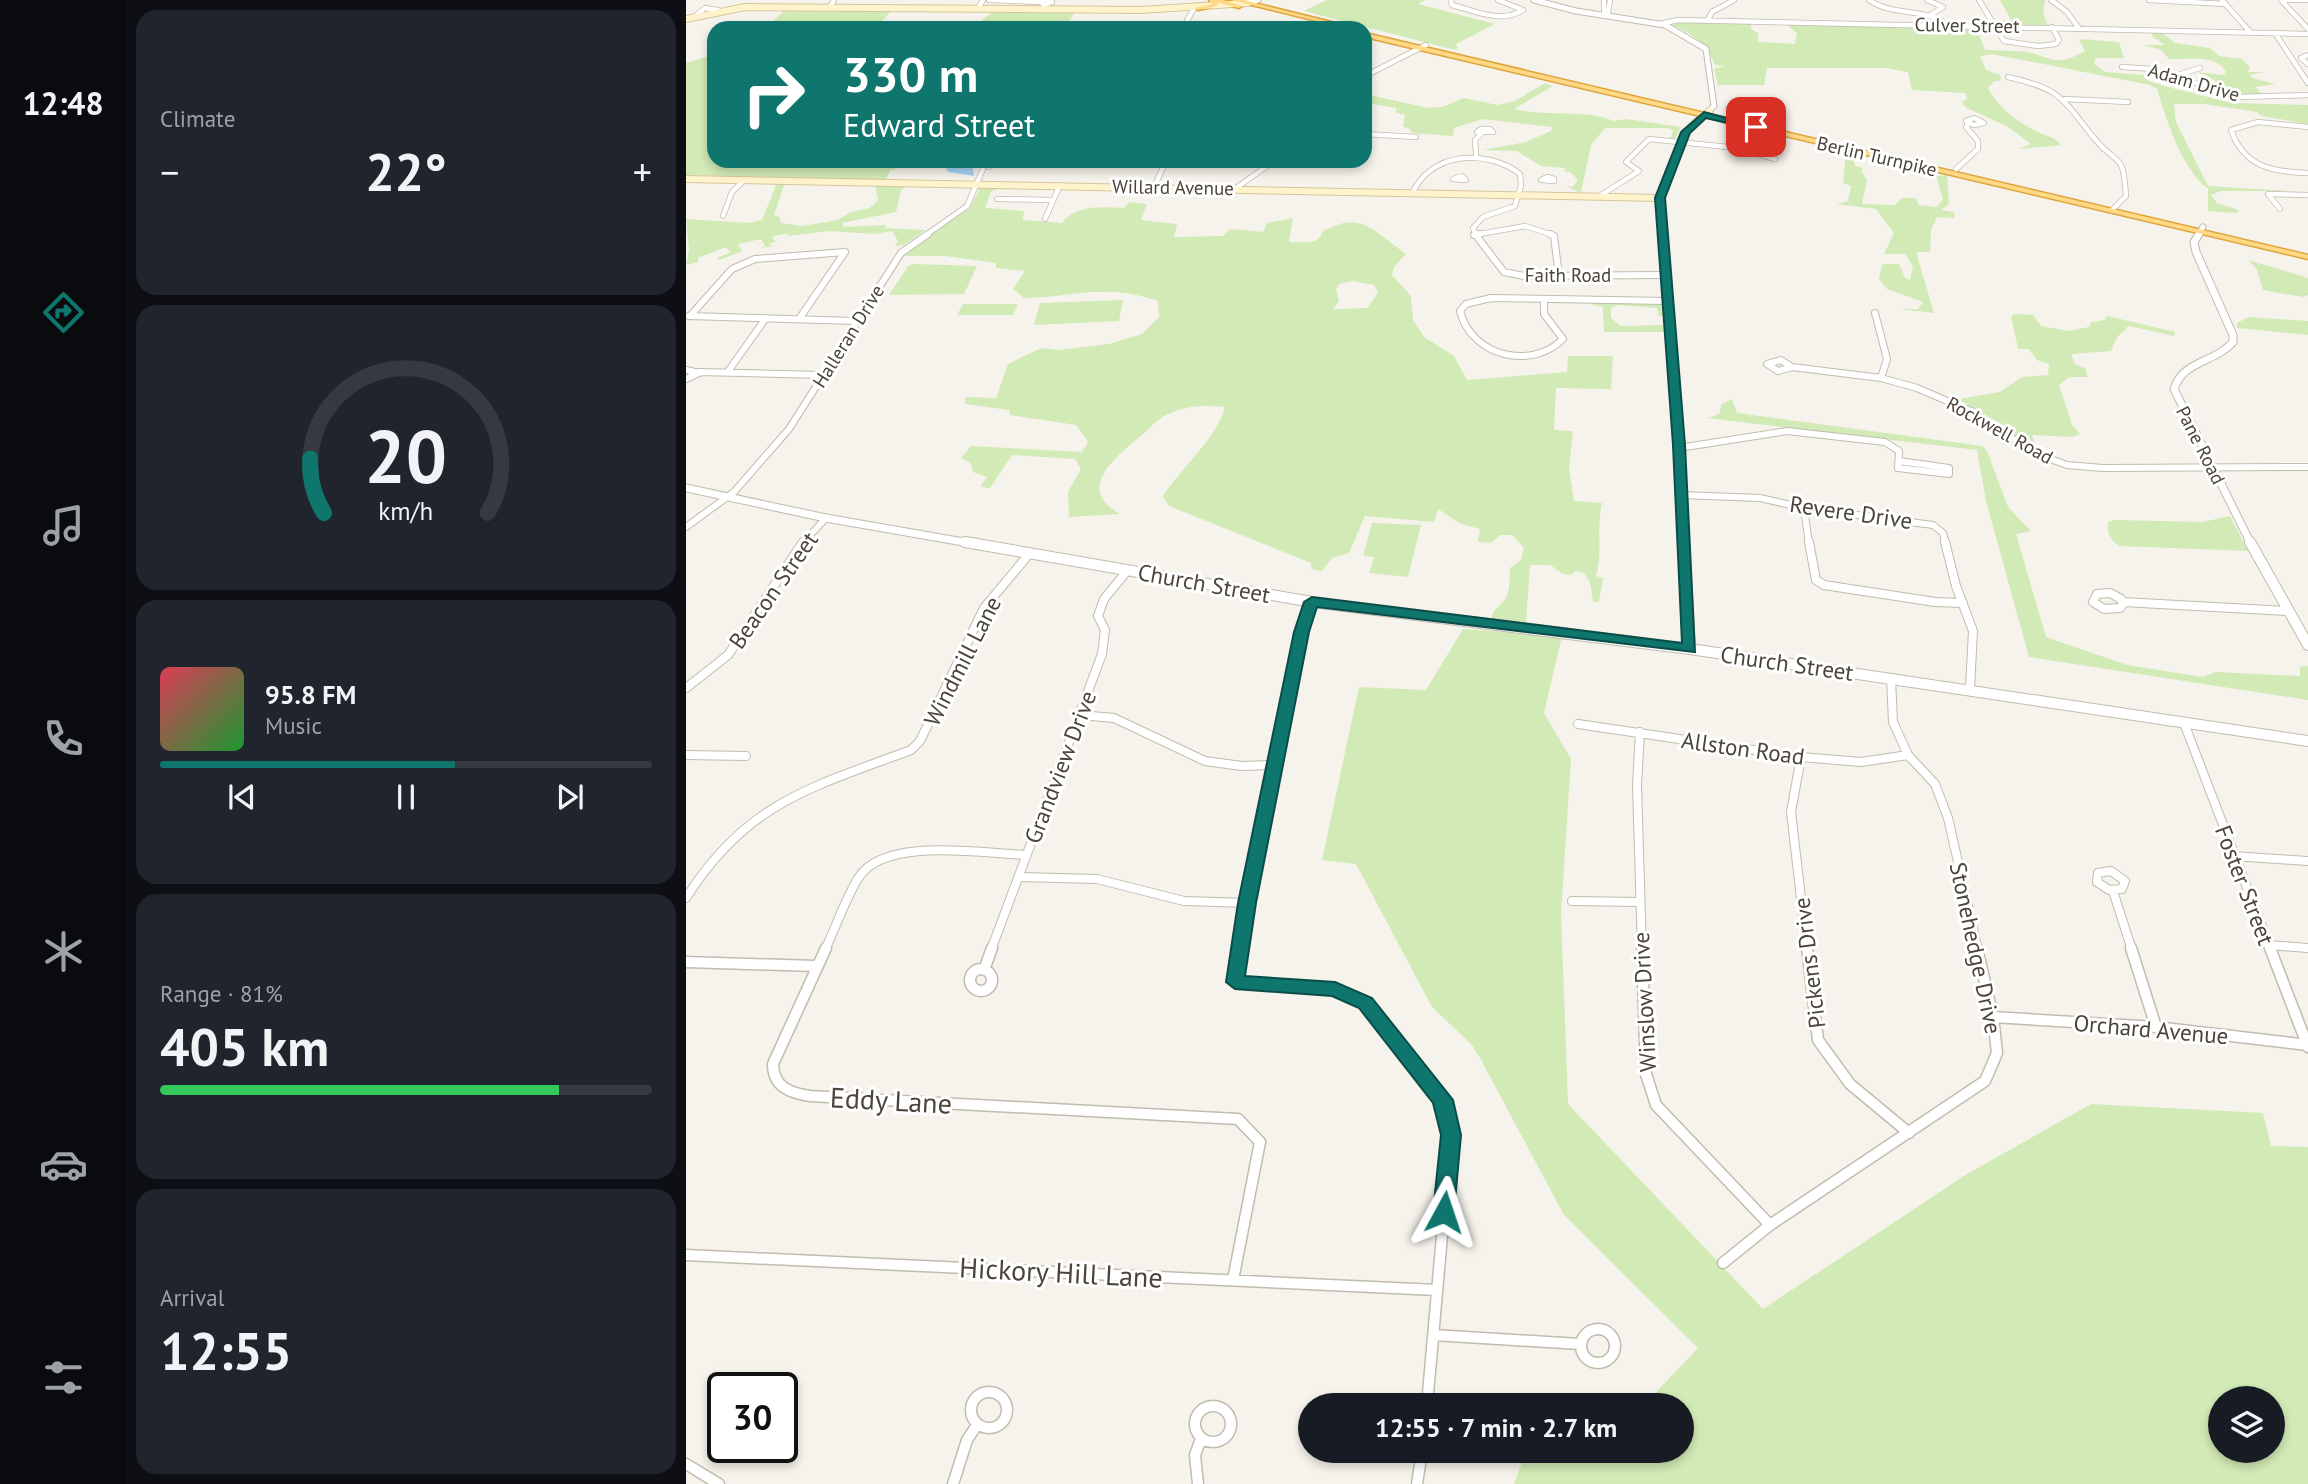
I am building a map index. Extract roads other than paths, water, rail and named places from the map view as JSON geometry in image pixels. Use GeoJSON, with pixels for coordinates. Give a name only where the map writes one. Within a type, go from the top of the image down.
{"type":"FeatureCollection","features":[{"type":"Feature","properties":{"kind":"highway"},"geometry":{"type":"LineString","coordinates":[[1195,10],[1215,5],[1214,0],[1248,4],[1322,21]]}},
{"type":"Feature","properties":{"kind":"highway"},"geometry":{"type":"LineString","coordinates":[[1236,3],[1307,21]]}},
{"type":"Feature","properties":{"kind":"highway","name":"Berlin Turnpike"},"geometry":{"type":"LineString","coordinates":[[1372,35],[2202,229],[2308,257]]}},
{"type":"Feature","properties":{"kind":"highway","name":"Berlin Turnpike"},"geometry":{"type":"LineString","coordinates":[[1848,146],[1956,169],[2000,182]]}},
{"type":"Feature","properties":{"kind":"highway","name":"Berlin Turnpike"},"geometry":{"type":"LineString","coordinates":[[2202,229],[2308,251]]}},
{"type":"Feature","properties":{"kind":"main road"},"geometry":{"type":"LineString","coordinates":[[686,19],[718,10],[821,7],[1195,10],[1236,3]]}},
{"type":"Feature","properties":{"kind":"main road"},"geometry":{"type":"LineString","coordinates":[[1660,198],[1685,132],[1707,113]]}},
{"type":"Feature","properties":{"kind":"main road","name":"Willard Avenue"},"geometry":{"type":"LineString","coordinates":[[686,179],[978,180],[1060,185],[1660,198]]}},
{"type":"Feature","properties":{"kind":"street"},"geometry":{"type":"LineString","coordinates":[[821,7],[832,0]]}},
{"type":"Feature","properties":{"kind":"street"},"geometry":{"type":"LineString","coordinates":[[830,7],[832,0]]}},
{"type":"Feature","properties":{"kind":"street"},"geometry":{"type":"LineString","coordinates":[[978,8],[983,0]]}},
{"type":"Feature","properties":{"kind":"street"},"geometry":{"type":"LineString","coordinates":[[978,8],[990,0],[1040,1]]}},
{"type":"Feature","properties":{"kind":"street"},"geometry":{"type":"LineString","coordinates":[[1248,4],[1258,0]]}},
{"type":"Feature","properties":{"kind":"street"},"geometry":{"type":"LineString","coordinates":[[1451,0],[1452,5],[1501,17],[1511,17],[1523,10],[1498,0]]}},
{"type":"Feature","properties":{"kind":"street"},"geometry":{"type":"LineString","coordinates":[[1534,0],[1604,16],[1673,27],[1706,49],[1714,106],[1707,113]]}},
{"type":"Feature","properties":{"kind":"street"},"geometry":{"type":"LineString","coordinates":[[1604,0],[1604,16]]}},
{"type":"Feature","properties":{"kind":"street"},"geometry":{"type":"LineString","coordinates":[[1604,16],[1608,13],[1610,0]]}},
{"type":"Feature","properties":{"kind":"street"},"geometry":{"type":"LineString","coordinates":[[1707,21],[1712,12],[1734,0]]}},
{"type":"Feature","properties":{"kind":"street"},"geometry":{"type":"LineString","coordinates":[[1869,0],[1895,12],[1930,16],[1948,25]]}},
{"type":"Feature","properties":{"kind":"street"},"geometry":{"type":"LineString","coordinates":[[1927,0],[1943,7],[1930,16]]}},
{"type":"Feature","properties":{"kind":"street"},"geometry":{"type":"LineString","coordinates":[[1979,0],[2004,41],[2042,46],[2059,43],[2052,27]]}},
{"type":"Feature","properties":{"kind":"street"},"geometry":{"type":"LineString","coordinates":[[2051,0],[2067,12],[2078,27]]}},
{"type":"Feature","properties":{"kind":"street"},"geometry":{"type":"LineString","coordinates":[[2149,0],[2224,2],[2250,32]]}},
{"type":"Feature","properties":{"kind":"street"},"geometry":{"type":"LineString","coordinates":[[2281,0],[2308,0]]}},
{"type":"Feature","properties":{"kind":"street"},"geometry":{"type":"LineString","coordinates":[[2281,0],[2308,32]]}},
{"type":"Feature","properties":{"kind":"street"},"geometry":{"type":"LineString","coordinates":[[1188,21],[1195,10]]}},
{"type":"Feature","properties":{"kind":"street","name":"Culver Street"},"geometry":{"type":"LineString","coordinates":[[1660,23],[1673,20],[2308,32]]}},
{"type":"Feature","properties":{"kind":"street"},"geometry":{"type":"LineString","coordinates":[[2275,33],[2308,83]]}},
{"type":"Feature","properties":{"kind":"street"},"geometry":{"type":"LineString","coordinates":[[1372,73],[1424,47]]}},
{"type":"Feature","properties":{"kind":"street"},"geometry":{"type":"LineString","coordinates":[[2298,71],[2308,69],[2301,58],[2308,55]]}},
{"type":"Feature","properties":{"kind":"street","name":"Adam Drive"},"geometry":{"type":"LineString","coordinates":[[2122,67],[2144,67],[2239,97],[2308,95]]}},
{"type":"Feature","properties":{"kind":"street"},"geometry":{"type":"LineString","coordinates":[[2175,76],[2200,68]]}},
{"type":"Feature","properties":{"kind":"street"},"geometry":{"type":"LineString","coordinates":[[2008,77],[2043,85],[2064,99],[2095,141],[2118,158],[2124,168],[2126,196],[2113,208]]}},
{"type":"Feature","properties":{"kind":"street"},"geometry":{"type":"LineString","coordinates":[[2064,99],[2128,102]]}},
{"type":"Feature","properties":{"kind":"street"},"geometry":{"type":"LineString","coordinates":[[2308,127],[2252,123],[2238,125],[2231,130],[2248,159],[2257,167],[2276,172],[2308,173]]}},
{"type":"Feature","properties":{"kind":"street"},"geometry":{"type":"LineString","coordinates":[[1956,169],[1978,149],[1978,141],[1966,127],[1969,124]]}},
{"type":"Feature","properties":{"kind":"street"},"geometry":{"type":"LineString","coordinates":[[1372,134],[1416,137]]}},
{"type":"Feature","properties":{"kind":"street"},"geometry":{"type":"LineString","coordinates":[[1476,155],[1475,140],[1481,134]]}},
{"type":"Feature","properties":{"kind":"street"},"geometry":{"type":"LineString","coordinates":[[1598,197],[1639,171],[1626,162],[1649,139],[1742,149],[1775,159]]}},
{"type":"Feature","properties":{"kind":"street"},"geometry":{"type":"LineString","coordinates":[[1412,194],[1422,175],[1441,165],[1476,155],[1509,163],[1522,180],[1518,196],[1512,207],[1477,220],[1474,235],[1521,226],[1550,233],[1554,236],[1559,276]]}},
{"type":"Feature","properties":{"kind":"street"},"geometry":{"type":"LineString","coordinates":[[1441,165],[1459,176]]}},
{"type":"Feature","properties":{"kind":"street","name":"Halleran Drive"},"geometry":{"type":"LineString","coordinates":[[686,527],[743,483],[789,429],[901,253],[967,206],[986,168]]}},
{"type":"Feature","properties":{"kind":"street"},"geometry":{"type":"LineString","coordinates":[[1154,187],[1163,168]]}},
{"type":"Feature","properties":{"kind":"street"},"geometry":{"type":"LineString","coordinates":[[1236,188],[1263,168]]}},
{"type":"Feature","properties":{"kind":"street"},"geometry":{"type":"LineString","coordinates":[[723,215],[732,193],[744,180]]}},
{"type":"Feature","properties":{"kind":"street"},"geometry":{"type":"LineString","coordinates":[[1522,180],[1541,180]]}},
{"type":"Feature","properties":{"kind":"street"},"geometry":{"type":"LineString","coordinates":[[1045,219],[1051,211],[1048,208],[1060,185]]}},
{"type":"Feature","properties":{"kind":"street"},"geometry":{"type":"LineString","coordinates":[[2280,209],[2268,194],[2308,195]]}},
{"type":"Feature","properties":{"kind":"street"},"geometry":{"type":"LineString","coordinates":[[1660,198],[1679,448],[1689,649]]}},
{"type":"Feature","properties":{"kind":"street"},"geometry":{"type":"LineString","coordinates":[[997,199],[1051,200]]}},
{"type":"Feature","properties":{"kind":"street","name":"Pane Road"},"geometry":{"type":"LineString","coordinates":[[2202,229],[2194,243],[2196,252],[2233,335],[2233,342],[2223,354],[2187,367],[2178,374],[2174,389],[2211,466],[2287,611],[2308,645]]}},
{"type":"Feature","properties":{"kind":"street","name":"Faith Road"},"geometry":{"type":"LineString","coordinates":[[1474,235],[1492,253],[1504,272],[1524,276],[1664,275]]}},
{"type":"Feature","properties":{"kind":"street"},"geometry":{"type":"LineString","coordinates":[[688,316],[732,269],[755,259],[845,252],[799,319]]}},
{"type":"Feature","properties":{"kind":"street"},"geometry":{"type":"LineString","coordinates":[[1544,299],[1544,314],[1563,339],[1557,347],[1544,353],[1504,354],[1491,351],[1461,317],[1460,311],[1476,300],[1544,299],[1667,301]]}},
{"type":"Feature","properties":{"kind":"street"},"geometry":{"type":"LineString","coordinates":[[1875,313],[1886,359],[1881,378]]}},
{"type":"Feature","properties":{"kind":"street"},"geometry":{"type":"LineString","coordinates":[[688,316],[856,321]]}},
{"type":"Feature","properties":{"kind":"street"},"geometry":{"type":"LineString","coordinates":[[729,370],[766,318]]}},
{"type":"Feature","properties":{"kind":"street","name":"Rockwell Road"},"geometry":{"type":"LineString","coordinates":[[1792,367],[1881,378],[1917,387],[1973,412],[2027,449],[2067,465],[2103,468],[2308,467]]}},
{"type":"Feature","properties":{"kind":"street"},"geometry":{"type":"LineString","coordinates":[[686,370],[822,374]]}},
{"type":"Feature","properties":{"kind":"street"},"geometry":{"type":"LineString","coordinates":[[686,379],[695,377],[699,372]]}},
{"type":"Feature","properties":{"kind":"street"},"geometry":{"type":"LineString","coordinates":[[1679,448],[1787,431],[1885,442],[1895,446],[1899,452],[1898,468],[1949,474],[1949,468],[1899,461]]}},
{"type":"Feature","properties":{"kind":"street","name":"Church Street"},"geometry":{"type":"LineString","coordinates":[[686,488],[826,518],[1312,602],[1689,649],[1970,688],[2308,741]]}},
{"type":"Feature","properties":{"kind":"street","name":"Revere Drive"},"geometry":{"type":"LineString","coordinates":[[1681,495],[1735,495],[1804,508],[1933,525],[1943,533],[1973,631],[1970,688]]}},
{"type":"Feature","properties":{"kind":"street"},"geometry":{"type":"LineString","coordinates":[[1804,508],[1812,571],[1816,580],[1824,585],[1935,602],[1963,603]]}},
{"type":"Feature","properties":{"kind":"street","name":"Beacon Street"},"geometry":{"type":"LineString","coordinates":[[686,688],[728,655],[795,551],[826,518]]}},
{"type":"Feature","properties":{"kind":"street","name":"Windmill Lane"},"geometry":{"type":"LineString","coordinates":[[686,898],[700,874],[723,847],[775,808],[820,782],[911,750],[920,741],[984,608],[1030,553]]}},
{"type":"Feature","properties":{"kind":"street","name":"Grandview Drive"},"geometry":{"type":"LineString","coordinates":[[984,970],[1102,654],[1105,630],[1098,616],[1104,599],[1127,570]]}},
{"type":"Feature","properties":{"kind":"street"},"geometry":{"type":"LineString","coordinates":[[1312,602],[1301,632],[1247,903],[1235,982],[1335,989],[1365,1003],[1443,1100],[1451,1135],[1428,1393]]}},
{"type":"Feature","properties":{"kind":"street"},"geometry":{"type":"LineString","coordinates":[[2123,602],[2287,611]]}},
{"type":"Feature","properties":{"kind":"street","name":"Stonehedge Drive"},"geometry":{"type":"LineString","coordinates":[[1723,1263],[1770,1225],[1985,1081],[1997,1053],[1993,1017],[1948,818],[1935,784],[1908,755],[1893,722],[1891,678]]}},
{"type":"Feature","properties":{"kind":"street"},"geometry":{"type":"LineString","coordinates":[[1080,715],[1114,718],[1205,761],[1276,765]]}},
{"type":"Feature","properties":{"kind":"street","name":"Foster Street"},"geometry":{"type":"LineString","coordinates":[[2184,723],[2308,1046]]}},
{"type":"Feature","properties":{"kind":"street","name":"Allston Road"},"geometry":{"type":"LineString","coordinates":[[1578,724],[1801,757],[1861,762],[1908,755]]}},
{"type":"Feature","properties":{"kind":"street","name":"Winslow Drive"},"geometry":{"type":"LineString","coordinates":[[1640,732],[1637,785],[1639,902],[1646,1074],[1656,1105],[1770,1225]]}},
{"type":"Feature","properties":{"kind":"street"},"geometry":{"type":"LineString","coordinates":[[686,755],[746,756]]}},
{"type":"Feature","properties":{"kind":"street","name":"Pickens Drive"},"geometry":{"type":"LineString","coordinates":[[1801,757],[1791,812],[1818,1040],[1850,1084],[1909,1133]]}},
{"type":"Feature","properties":{"kind":"street","name":"Eddy Lane"},"geometry":{"type":"LineString","coordinates":[[1027,855],[905,851],[874,861],[859,876],[815,966],[771,1074],[779,1086],[789,1092],[810,1096],[1238,1119],[1260,1142],[1233,1280]]}},
{"type":"Feature","properties":{"kind":"street"},"geometry":{"type":"LineString","coordinates":[[2233,856],[2308,861]]}},
{"type":"Feature","properties":{"kind":"street"},"geometry":{"type":"LineString","coordinates":[[1019,877],[1097,878],[1184,901],[1247,903]]}},
{"type":"Feature","properties":{"kind":"street"},"geometry":{"type":"LineString","coordinates":[[2113,891],[2156,1027]]}},
{"type":"Feature","properties":{"kind":"street"},"geometry":{"type":"LineString","coordinates":[[1572,901],[1639,902]]}},
{"type":"Feature","properties":{"kind":"street"},"geometry":{"type":"LineString","coordinates":[[2268,945],[2308,948]]}},
{"type":"Feature","properties":{"kind":"street"},"geometry":{"type":"LineString","coordinates":[[686,962],[815,966]]}},
{"type":"Feature","properties":{"kind":"street","name":"Orchard Avenue"},"geometry":{"type":"LineString","coordinates":[[1993,1017],[2156,1027],[2308,1046]]}},
{"type":"Feature","properties":{"kind":"street","name":"Hickory Hill Lane"},"geometry":{"type":"LineString","coordinates":[[686,1255],[1437,1290]]}},
{"type":"Feature","properties":{"kind":"street"},"geometry":{"type":"LineString","coordinates":[[1434,1335],[1580,1344]]}},
{"type":"Feature","properties":{"kind":"street"},"geometry":{"type":"LineString","coordinates":[[953,1484],[968,1440],[977,1425]]}},
{"type":"Feature","properties":{"kind":"street"},"geometry":{"type":"LineString","coordinates":[[1198,1484],[1195,1455],[1201,1439]]}},
{"type":"Feature","properties":{"kind":"street"},"geometry":{"type":"LineString","coordinates":[[1417,1484],[1420,1463]]}},
{"type":"Feature","properties":{"kind":"street"},"geometry":{"type":"LineString","coordinates":[[686,1464],[719,1484]]}},
{"type":"Feature","properties":{"kind":"water"},"geometry":{"type":"Polygon","coordinates":[[[946,168],[974,168],[974,176],[948,172],[946,168]]]}}]}
